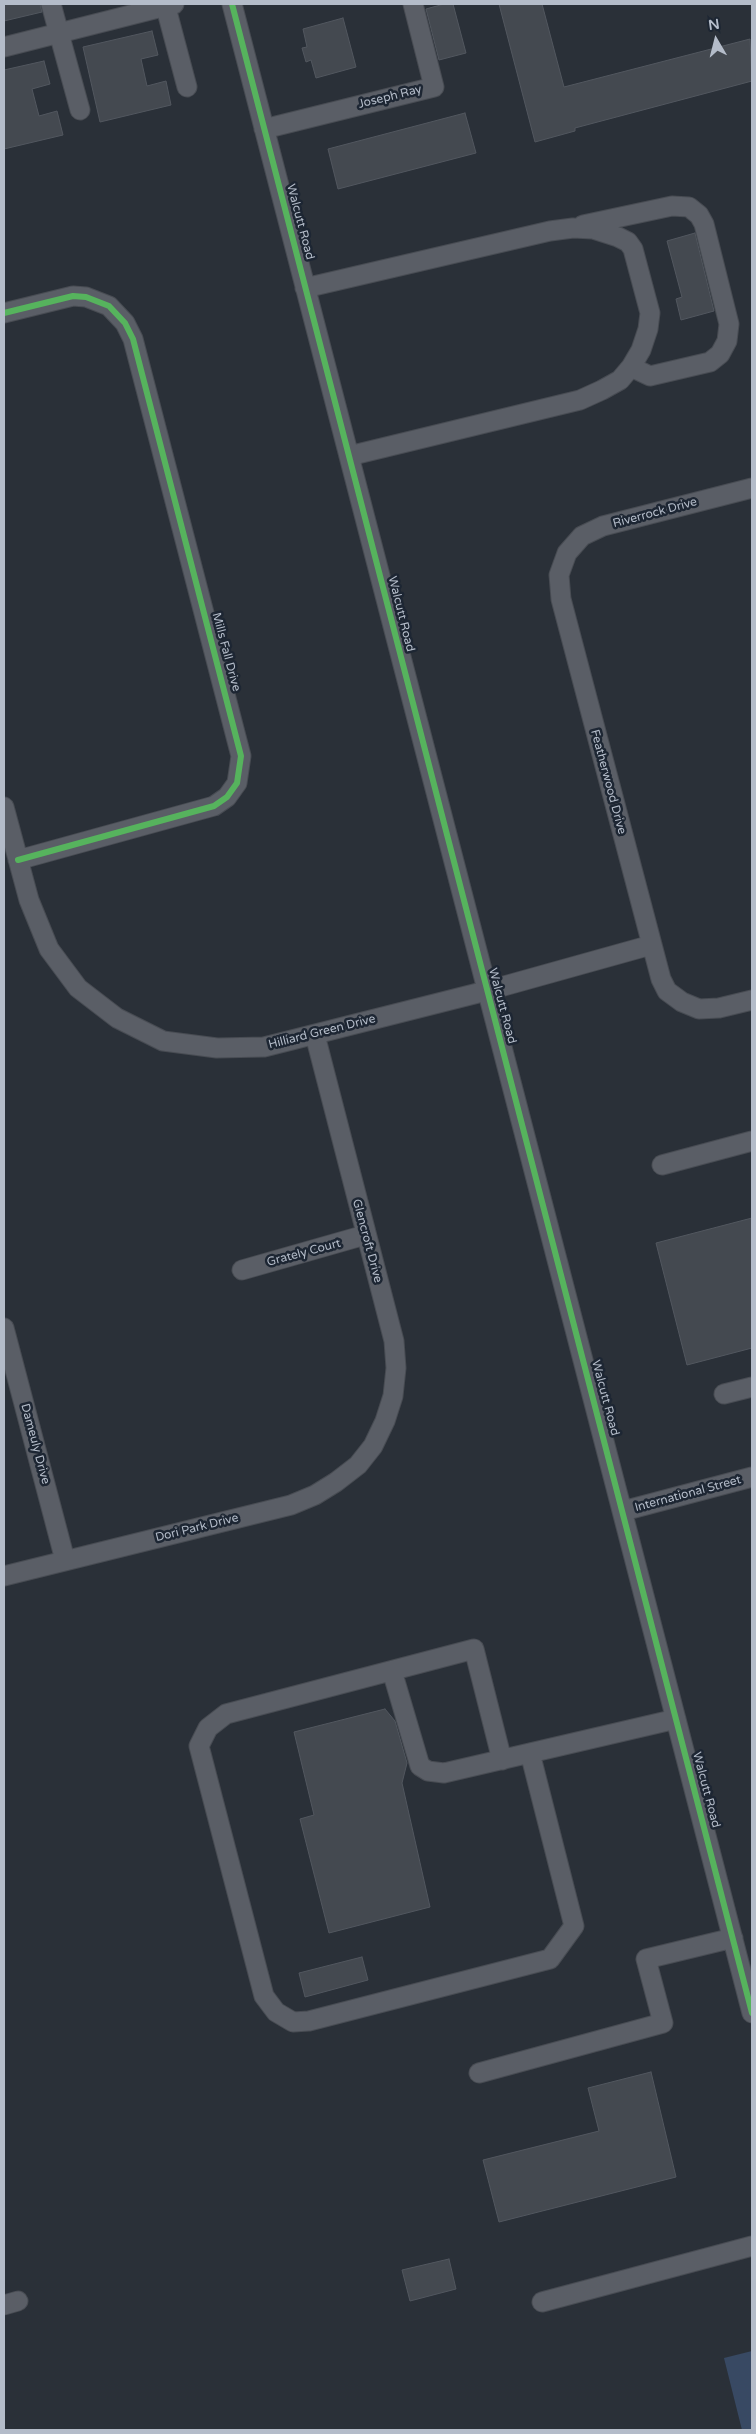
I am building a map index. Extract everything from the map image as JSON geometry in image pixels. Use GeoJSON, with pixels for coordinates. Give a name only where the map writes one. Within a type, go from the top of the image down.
{"type":"FeatureCollection","features":[{"type":"Feature","properties":{"kind":"street"},"geometry":{"type":"LineString","coordinates":[[52,4],[80,110]]}},
{"type":"Feature","properties":{"kind":"street"},"geometry":{"type":"LineString","coordinates":[[4,47],[168,4],[187,87]]}},
{"type":"Feature","properties":{"kind":"street","name":"Walcutt Road"},"geometry":{"type":"LineString","coordinates":[[232,4],[752,2014]]}},
{"type":"Feature","properties":{"kind":"street","name":"Joseph Ray"},"geometry":{"type":"LineString","coordinates":[[264,129],[434,87],[413,4]]}},
{"type":"Feature","properties":{"kind":"street"},"geometry":{"type":"LineString","coordinates":[[305,288],[520,238],[672,206],[689,208],[699,216],[704,224],[729,324],[727,341],[720,354],[710,362],[650,376],[631,367]]}},
{"type":"Feature","properties":{"kind":"street"},"geometry":{"type":"LineString","coordinates":[[348,456],[580,400],[620,380],[631,367],[641,350],[648,329],[650,313],[633,250],[628,242],[618,236],[593,229],[573,228]]}},
{"type":"Feature","properties":{"kind":"street","name":"Mills Fall Drive"},"geometry":{"type":"LineString","coordinates":[[4,313],[73,296],[86,297],[108,306],[126,323],[133,339],[241,756],[237,783],[227,797],[214,806],[18,860]]}},
{"type":"Feature","properties":{"kind":"street","name":"Riverrock Drive"},"geometry":{"type":"LineString","coordinates":[[567,553],[582,536],[603,526],[752,488]]}},
{"type":"Feature","properties":{"kind":"street","name":"Featherwood Drive"},"geometry":{"type":"LineString","coordinates":[[567,553],[559,575],[561,599],[651,945],[667,991],[682,1002],[699,1009],[719,1008],[752,1000]]}},
{"type":"Feature","properties":{"kind":"street","name":"Hilliard Green Drive"},"geometry":{"type":"LineString","coordinates":[[4,807],[29,900],[49,949],[78,988],[117,1018],[163,1041],[216,1048],[264,1047],[486,991],[651,945]]}},
{"type":"Feature","properties":{"kind":"street","name":"Glencroft Drive"},"geometry":{"type":"LineString","coordinates":[[315,1035],[394,1341],[396,1368],[393,1396],[385,1421],[373,1446]]}},
{"type":"Feature","properties":{"kind":"street"},"geometry":{"type":"LineString","coordinates":[[662,1165],[752,1141]]}},
{"type":"Feature","properties":{"kind":"street","name":"Grately Court"},"geometry":{"type":"LineString","coordinates":[[242,1270],[366,1235]]}},
{"type":"Feature","properties":{"kind":"street","name":"Dameuly Drive"},"geometry":{"type":"LineString","coordinates":[[4,1328],[66,1560]]}},
{"type":"Feature","properties":{"kind":"street"},"geometry":{"type":"LineString","coordinates":[[724,1394],[752,1387]]}},
{"type":"Feature","properties":{"kind":"street","name":"Dori Park Drive"},"geometry":{"type":"LineString","coordinates":[[4,1576],[291,1505],[315,1495],[336,1482],[358,1465],[373,1446]]}},
{"type":"Feature","properties":{"kind":"street","name":"International Street"},"geometry":{"type":"LineString","coordinates":[[623,1511],[752,1477]]}},
{"type":"Feature","properties":{"kind":"street"},"geometry":{"type":"LineString","coordinates":[[502,1760],[474,1649],[226,1714],[208,1728],[200,1746],[264,1996],[276,2012],[293,2022],[309,2021],[550,1960],[574,1926],[530,1753]]}},
{"type":"Feature","properties":{"kind":"street"},"geometry":{"type":"LineString","coordinates":[[392,1671],[420,1766],[428,1771],[444,1774],[676,1719]]}},
{"type":"Feature","properties":{"kind":"street"},"geometry":{"type":"LineString","coordinates":[[479,2073],[663,2023],[646,1959],[733,1938]]}},
{"type":"Feature","properties":{"kind":"street"},"geometry":{"type":"LineString","coordinates":[[542,2302],[752,2246]]}},
{"type":"Feature","properties":{"kind":"water"},"geometry":{"type":"Polygon","coordinates":[[[752,2351],[752,2430],[742,2430],[724,2358],[752,2351]]]}},
{"type":"Feature","properties":{"kind":"building"},"geometry":{"type":"Polygon","coordinates":[[[4,4],[40,4],[42,12],[4,21],[4,4]]]}},
{"type":"Feature","properties":{"kind":"building"},"geometry":{"type":"Polygon","coordinates":[[[444,4],[453,4],[466,53],[439,60],[426,9],[444,4]]]}},
{"type":"Feature","properties":{"kind":"building"},"geometry":{"type":"Polygon","coordinates":[[[499,4],[542,4],[564,87],[750,39],[752,81],[575,128],[575,131],[535,142],[499,4]]]}},
{"type":"Feature","properties":{"kind":"building"},"geometry":{"type":"Polygon","coordinates":[[[343,18],[356,67],[316,78],[311,60],[306,62],[302,48],[307,47],[303,29],[343,18]]]}},
{"type":"Feature","properties":{"kind":"building"},"geometry":{"type":"Polygon","coordinates":[[[152,31],[158,55],[141,59],[147,86],[166,81],[171,105],[100,122],[83,47],[152,31]]]}},
{"type":"Feature","properties":{"kind":"building"},"geometry":{"type":"Polygon","coordinates":[[[44,61],[50,84],[32,89],[39,116],[57,111],[63,135],[4,149],[4,70],[44,61]]]}},
{"type":"Feature","properties":{"kind":"building"},"geometry":{"type":"Polygon","coordinates":[[[465,113],[476,153],[338,189],[328,149],[465,113]]]}},
{"type":"Feature","properties":{"kind":"building"},"geometry":{"type":"Polygon","coordinates":[[[695,233],[714,311],[681,320],[676,299],[682,297],[667,241],[695,233]]]}},
{"type":"Feature","properties":{"kind":"building"},"geometry":{"type":"Polygon","coordinates":[[[752,1218],[752,1348],[687,1365],[656,1243],[752,1218]]]}},
{"type":"Feature","properties":{"kind":"building"},"geometry":{"type":"Polygon","coordinates":[[[385,1709],[395,1721],[407,1763],[402,1783],[430,1907],[329,1933],[300,1819],[314,1815],[294,1732],[385,1709]]]}},
{"type":"Feature","properties":{"kind":"building"},"geometry":{"type":"Polygon","coordinates":[[[362,1957],[368,1980],[305,1997],[299,1973],[362,1957]]]}},
{"type":"Feature","properties":{"kind":"building"},"geometry":{"type":"Polygon","coordinates":[[[651,2072],[676,2177],[499,2222],[483,2160],[599,2131],[588,2088],[651,2072]]]}},
{"type":"Feature","properties":{"kind":"building"},"geometry":{"type":"Polygon","coordinates":[[[449,2259],[456,2289],[410,2301],[402,2270],[449,2259]]]}},
{"type":"Feature","properties":{"kind":"cycle path"},"geometry":{"type":"LineString","coordinates":[[232,4],[752,2013]]}},
{"type":"Feature","properties":{"kind":"cycle path"},"geometry":{"type":"LineString","coordinates":[[4,313],[73,296],[86,297],[109,306],[125,323],[133,339],[241,756],[237,783],[227,797],[214,806],[18,860]]}}]}
